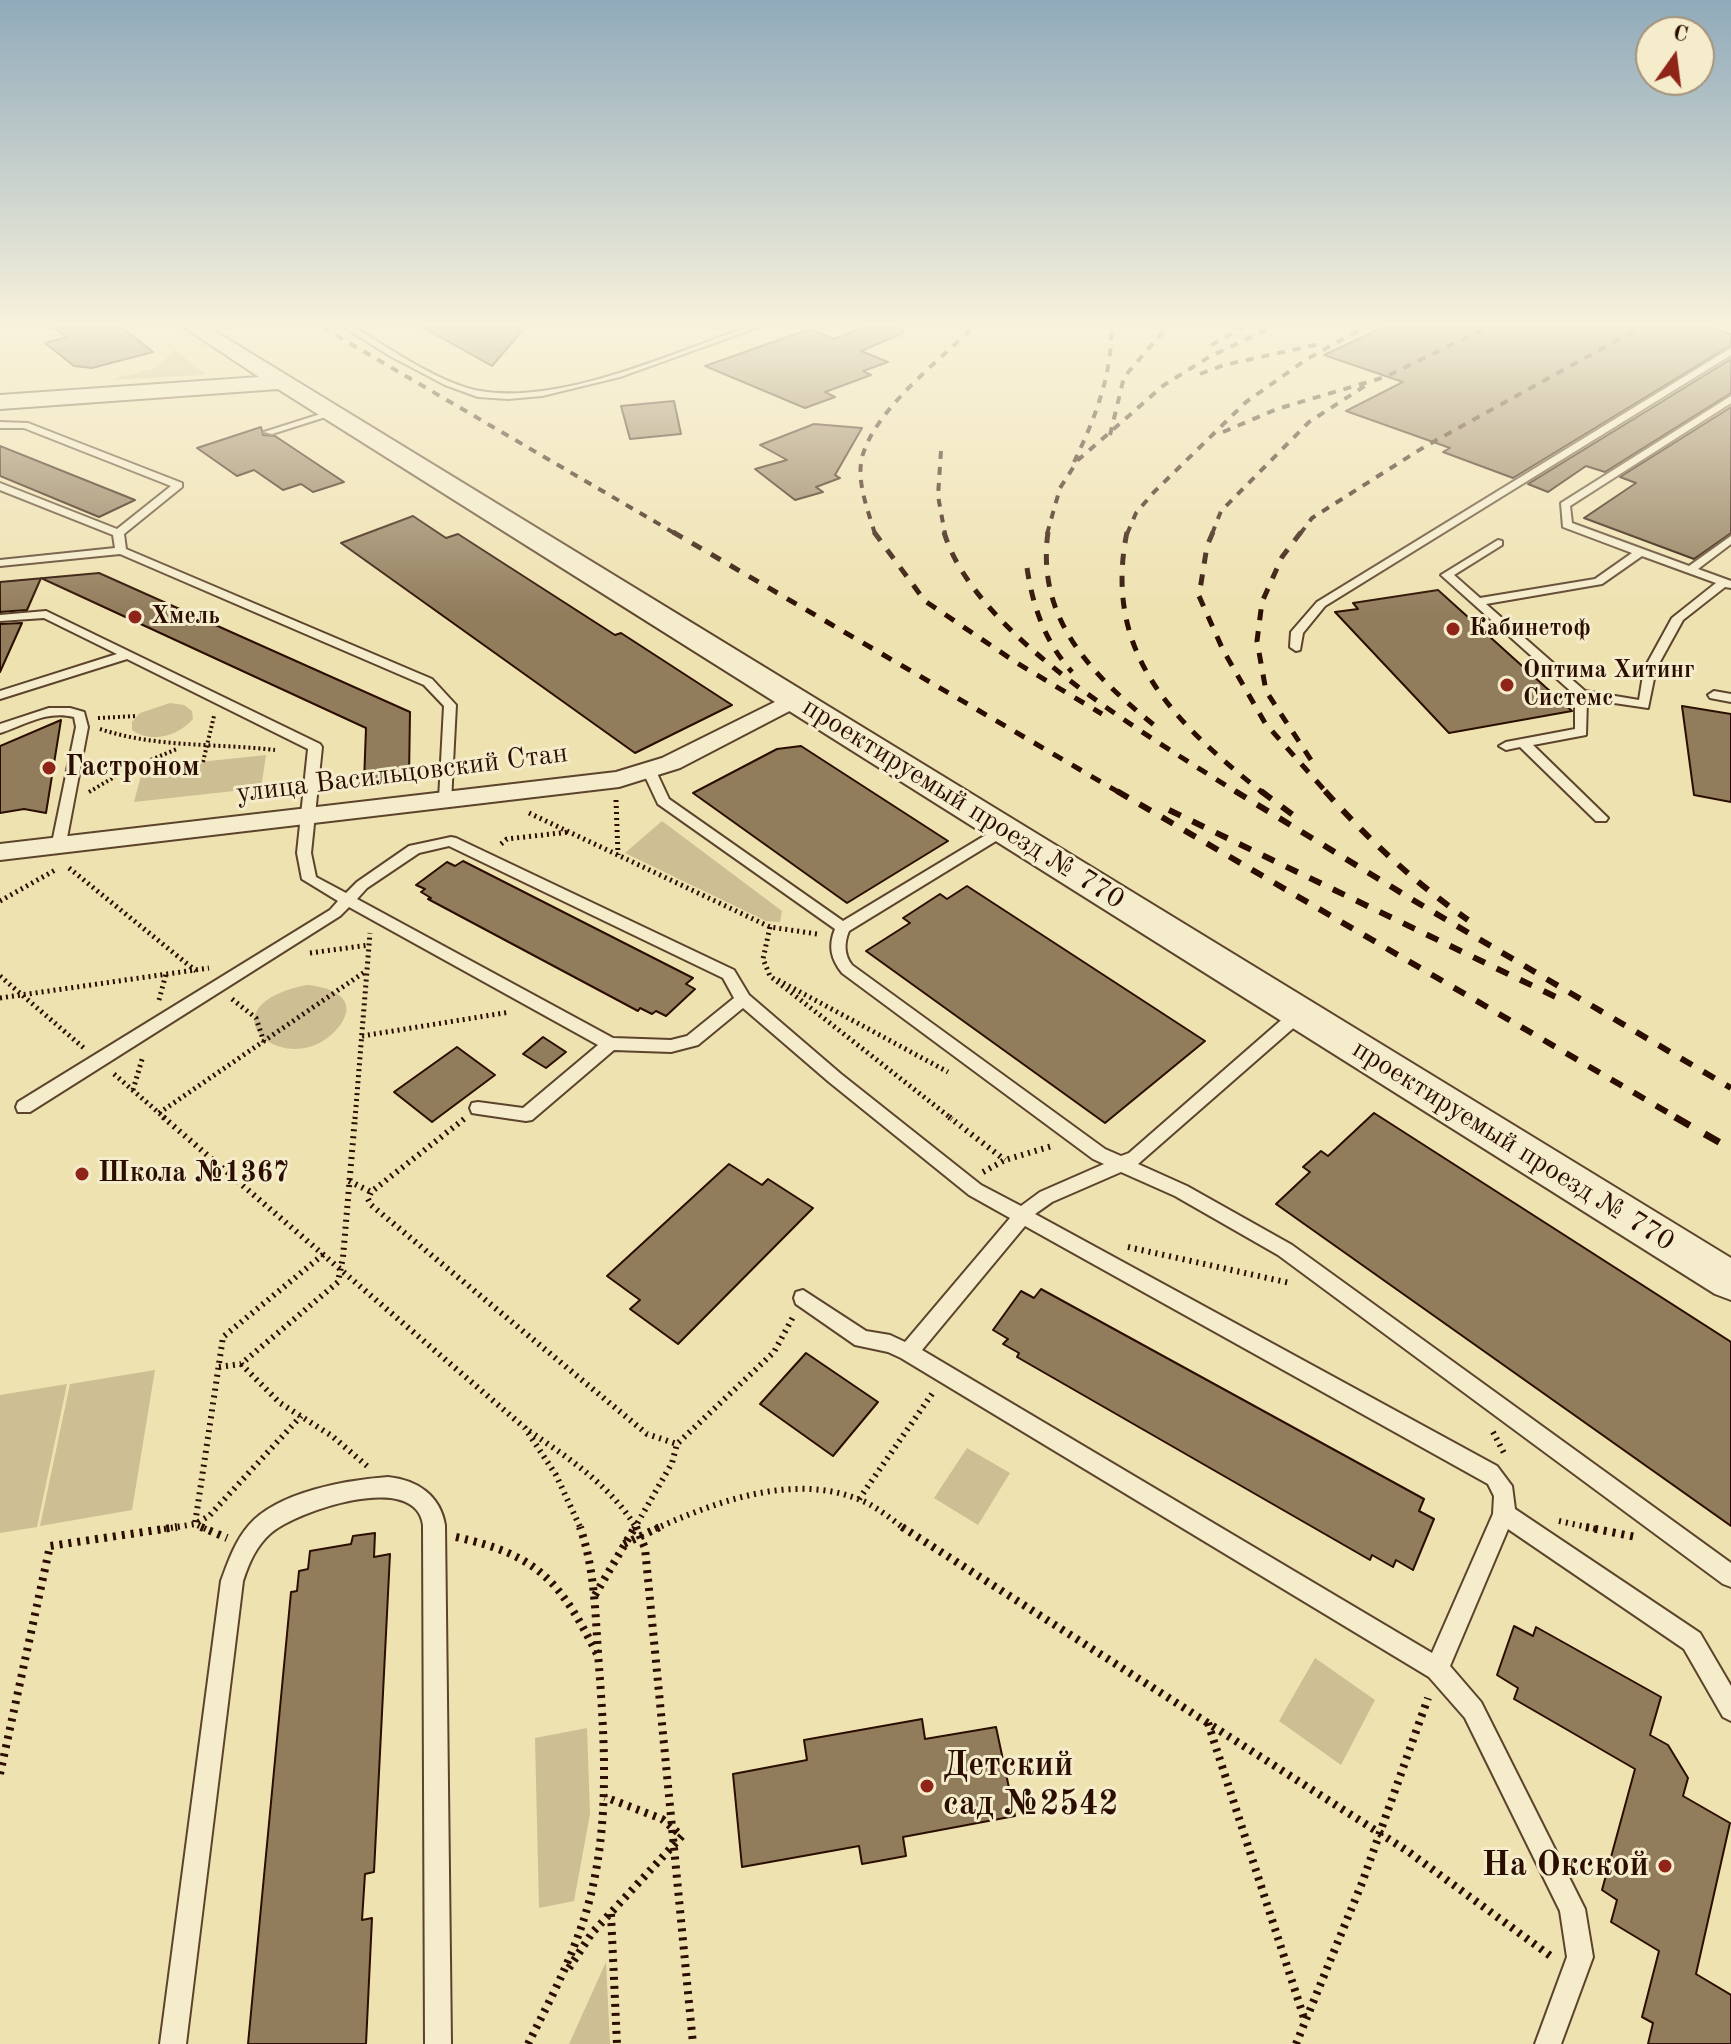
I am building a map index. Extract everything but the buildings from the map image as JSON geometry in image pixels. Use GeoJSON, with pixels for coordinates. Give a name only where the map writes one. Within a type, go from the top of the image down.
{"type":"FeatureCollection","features":[{"type":"Feature","properties":{"kind":"street","name":"проектируемый проезд № 770"},"geometry":{"type":"LineString","coordinates":[[348,422],[1731,1281]]}},
{"type":"Feature","properties":{"kind":"street","name":"улица Васильцовский Стан"},"geometry":{"type":"LineString","coordinates":[[0,852],[619,779],[650,772],[795,699]]}},
{"type":"Feature","properties":{"kind":"lane"},"geometry":{"type":"LineString","coordinates":[[269,432],[301,422]]}},
{"type":"Feature","properties":{"kind":"lane"},"geometry":{"type":"LineString","coordinates":[[1296,647],[1297,632],[1321,604],[1615,422]]}},
{"type":"Feature","properties":{"kind":"lane"},"geometry":{"type":"LineString","coordinates":[[1694,422],[1565,505],[1567,525],[1727,584]]}},
{"type":"Feature","properties":{"kind":"lane"},"geometry":{"type":"LineString","coordinates":[[0,425],[25,425],[178,485],[118,533]]}},
{"type":"Feature","properties":{"kind":"lane"},"geometry":{"type":"LineString","coordinates":[[0,486],[118,533]]}},
{"type":"Feature","properties":{"kind":"lane"},"geometry":{"type":"LineString","coordinates":[[118,533],[121,551]]}},
{"type":"Feature","properties":{"kind":"lane"},"geometry":{"type":"LineString","coordinates":[[1690,570],[1731,539]]}},
{"type":"Feature","properties":{"kind":"lane"},"geometry":{"type":"LineString","coordinates":[[1498,543],[1447,575],[1581,694],[1644,705],[1650,669],[1678,618],[1727,584]]}},
{"type":"Feature","properties":{"kind":"lane"},"geometry":{"type":"LineString","coordinates":[[0,563],[121,551],[428,682],[450,705],[452,719],[446,799]]}},
{"type":"Feature","properties":{"kind":"lane"},"geometry":{"type":"LineString","coordinates":[[1477,602],[1598,582],[1640,552]]}},
{"type":"Feature","properties":{"kind":"lane"},"geometry":{"type":"LineString","coordinates":[[0,618],[46,614],[315,747],[305,871],[318,887],[610,1044],[671,1046],[692,1041],[743,999]]}},
{"type":"Feature","properties":{"kind":"lane"},"geometry":{"type":"LineString","coordinates":[[0,695],[40,680],[82,672],[128,654]]}},
{"type":"Feature","properties":{"kind":"lane"},"geometry":{"type":"LineString","coordinates":[[1506,746],[1581,732],[1581,694]]}},
{"type":"Feature","properties":{"kind":"lane"},"geometry":{"type":"LineString","coordinates":[[1714,695],[1731,698]]}},
{"type":"Feature","properties":{"kind":"lane"},"geometry":{"type":"LineString","coordinates":[[0,729],[40,712],[68,710],[80,715],[59,843]]}},
{"type":"Feature","properties":{"kind":"lane"},"geometry":{"type":"LineString","coordinates":[[1523,743],[1601,818]]}},
{"type":"Feature","properties":{"kind":"lane"},"geometry":{"type":"LineString","coordinates":[[650,772],[663,801],[841,933]]}},
{"type":"Feature","properties":{"kind":"lane"},"geometry":{"type":"LineString","coordinates":[[1004,830],[841,933],[838,953],[847,969],[1078,1139],[1122,1165],[1181,1191],[1252,1229],[1731,1576]]}},
{"type":"Feature","properties":{"kind":"lane"},"geometry":{"type":"LineString","coordinates":[[24,1107],[335,913],[362,885],[414,849],[451,841],[729,974],[743,999],[966,1183],[1490,1473],[1501,1482],[1507,1498],[1504,1514],[1437,1669]]}},
{"type":"Feature","properties":{"kind":"lane"},"geometry":{"type":"LineString","coordinates":[[908,1352],[1023,1217],[1046,1197],[1135,1158],[1300,1013]]}},
{"type":"Feature","properties":{"kind":"lane"},"geometry":{"type":"LineString","coordinates":[[478,1108],[526,1115],[610,1044]]}},
{"type":"Feature","properties":{"kind":"lane"},"geometry":{"type":"LineString","coordinates":[[803,1298],[862,1339],[890,1344],[908,1352],[1437,1669],[1473,1710],[1572,1909],[1580,1957],[1548,2044]]}},
{"type":"Feature","properties":{"kind":"lane"},"geometry":{"type":"LineString","coordinates":[[173,2044],[232,1581],[253,1535],[269,1520],[289,1509],[391,1487],[413,1494],[430,1509],[435,1534],[438,2044]]}},
{"type":"Feature","properties":{"kind":"lane"},"geometry":{"type":"LineString","coordinates":[[1504,1514],[1692,1641],[1731,1709]]}},
{"type":"Feature","properties":{"kind":"path"},"geometry":{"type":"LineString","coordinates":[[203,762],[218,699]]}},
{"type":"Feature","properties":{"kind":"path"},"geometry":{"type":"LineString","coordinates":[[81,721],[137,716]]}},
{"type":"Feature","properties":{"kind":"path"},"geometry":{"type":"LineString","coordinates":[[81,721],[131,740],[181,747],[207,745],[280,751],[299,755],[313,764]]}},
{"type":"Feature","properties":{"kind":"path"},"geometry":{"type":"LineString","coordinates":[[65,810],[126,770],[181,747]]}},
{"type":"Feature","properties":{"kind":"path"},"geometry":{"type":"LineString","coordinates":[[616,799],[618,855]]}},
{"type":"Feature","properties":{"kind":"path"},"geometry":{"type":"LineString","coordinates":[[525,811],[770,927],[841,933]]}},
{"type":"Feature","properties":{"kind":"path"},"geometry":{"type":"LineString","coordinates":[[483,857],[507,839],[570,832]]}},
{"type":"Feature","properties":{"kind":"path"},"geometry":{"type":"LineString","coordinates":[[69,868],[256,1018],[264,1042]]}},
{"type":"Feature","properties":{"kind":"path"},"geometry":{"type":"LineString","coordinates":[[0,901],[57,869]]}},
{"type":"Feature","properties":{"kind":"path"},"geometry":{"type":"LineString","coordinates":[[219,1367],[241,1364],[338,1282],[370,926],[378,919]]}},
{"type":"Feature","properties":{"kind":"path"},"geometry":{"type":"LineString","coordinates":[[770,927],[763,959],[770,976],[1005,1160]]}},
{"type":"Feature","properties":{"kind":"path"},"geometry":{"type":"LineString","coordinates":[[0,998],[369,945]]}},
{"type":"Feature","properties":{"kind":"path"},"geometry":{"type":"LineString","coordinates":[[159,1113],[366,971]]}},
{"type":"Feature","properties":{"kind":"path"},"geometry":{"type":"LineString","coordinates":[[0,976],[525,1428],[573,1462],[636,1522],[642,1535],[672,1828]]}},
{"type":"Feature","properties":{"kind":"path"},"geometry":{"type":"LineString","coordinates":[[770,976],[960,1078]]}},
{"type":"Feature","properties":{"kind":"path"},"geometry":{"type":"LineString","coordinates":[[361,1036],[543,1008]]}},
{"type":"Feature","properties":{"kind":"path"},"geometry":{"type":"LineString","coordinates":[[478,1108],[371,1192],[368,1199],[371,1205],[647,1434],[677,1444]]}},
{"type":"Feature","properties":{"kind":"path"},"geometry":{"type":"LineString","coordinates":[[966,1183],[1005,1160],[1078,1139]]}},
{"type":"Feature","properties":{"kind":"path"},"geometry":{"type":"LineString","coordinates":[[349,1181],[371,1192]]}},
{"type":"Feature","properties":{"kind":"path"},"geometry":{"type":"LineString","coordinates":[[1081,1249],[1125,1246],[1345,1295]]}},
{"type":"Feature","properties":{"kind":"path"},"geometry":{"type":"LineString","coordinates":[[195,1524],[223,1337],[325,1253]]}},
{"type":"Feature","properties":{"kind":"path"},"geometry":{"type":"LineString","coordinates":[[595,1596],[672,1463],[677,1444],[774,1352],[803,1298]]}},
{"type":"Feature","properties":{"kind":"path"},"geometry":{"type":"LineString","coordinates":[[241,1364],[280,1403],[332,1436],[391,1487]]}},
{"type":"Feature","properties":{"kind":"path"},"geometry":{"type":"LineString","coordinates":[[859,1499],[945,1374]]}},
{"type":"Feature","properties":{"kind":"path"},"geometry":{"type":"LineString","coordinates":[[0,1774],[50,1546],[195,1524],[209,1516],[301,1416]]}},
{"type":"Feature","properties":{"kind":"path"},"geometry":{"type":"LineString","coordinates":[[525,1428],[543,1451],[573,1508],[592,1566],[595,1596],[605,1755],[604,1796],[598,1858],[589,1903],[562,1978]]}},
{"type":"Feature","properties":{"kind":"path"},"geometry":{"type":"LineString","coordinates":[[624,1544],[698,1508],[731,1497],[817,1489],[859,1499],[1380,1833],[1574,1973]]}},
{"type":"Feature","properties":{"kind":"path"},"geometry":{"type":"LineString","coordinates":[[1504,1514],[1535,1515],[1695,1550]]}},
{"type":"Feature","properties":{"kind":"path"},"geometry":{"type":"LineString","coordinates":[[195,1524],[247,1546]]}},
{"type":"Feature","properties":{"kind":"path"},"geometry":{"type":"LineString","coordinates":[[435,1534],[500,1547],[518,1553],[535,1565],[567,1602],[599,1659]]}},
{"type":"Feature","properties":{"kind":"path"},"geometry":{"type":"LineString","coordinates":[[1296,2044],[1380,1833],[1437,1669]]}},
{"type":"Feature","properties":{"kind":"path"},"geometry":{"type":"LineString","coordinates":[[1208,1722],[1305,2021]]}},
{"type":"Feature","properties":{"kind":"path"},"geometry":{"type":"LineString","coordinates":[[528,2044],[562,1978],[592,1933],[682,1836],[641,1809],[604,1796]]}},
{"type":"Feature","properties":{"kind":"path"},"geometry":{"type":"LineString","coordinates":[[674,1848],[693,2044]]}},
{"type":"Feature","properties":{"kind":"path"},"geometry":{"type":"LineString","coordinates":[[611,1913],[617,2044]]}},
{"type":"Feature","properties":{"kind":"shaded area"},"geometry":{"type":"Polygon","coordinates":[[[170,703],[184,705],[192,711],[193,719],[180,730],[164,736],[148,737],[132,730],[132,722],[140,713],[170,703]]]}},
{"type":"Feature","properties":{"kind":"shaded area"},"geometry":{"type":"Polygon","coordinates":[[[266,755],[261,788],[134,802],[143,768],[266,755]]]}},
{"type":"Feature","properties":{"kind":"shaded area"},"geometry":{"type":"Polygon","coordinates":[[[662,821],[782,911],[780,922],[766,921],[625,853],[662,821]]]}},
{"type":"Feature","properties":{"kind":"shaded area"},"geometry":{"type":"Polygon","coordinates":[[[306,985],[331,991],[344,1000],[346,1015],[341,1024],[321,1042],[300,1049],[279,1047],[264,1038],[255,1025],[257,1010],[273,996],[306,985]]]}},
{"type":"Feature","properties":{"kind":"shaded area"},"geometry":{"type":"Polygon","coordinates":[[[155,1370],[132,1510],[40,1526],[70,1384],[155,1370]]]}},
{"type":"Feature","properties":{"kind":"shaded area"},"geometry":{"type":"Polygon","coordinates":[[[67,1384],[37,1527],[0,1533],[0,1395],[67,1384]]]}},
{"type":"Feature","properties":{"kind":"shaded area"},"geometry":{"type":"Polygon","coordinates":[[[967,1448],[1010,1473],[978,1525],[934,1498],[967,1448]]]}},
{"type":"Feature","properties":{"kind":"shaded area"},"geometry":{"type":"Polygon","coordinates":[[[1315,1658],[1375,1700],[1341,1765],[1279,1721],[1315,1658]]]}},
{"type":"Feature","properties":{"kind":"shaded area"},"geometry":{"type":"Polygon","coordinates":[[[587,1728],[590,1814],[574,1901],[539,1908],[535,1738],[587,1728]]]}},
{"type":"Feature","properties":{"kind":"shaded area"},"geometry":{"type":"Polygon","coordinates":[[[606,1962],[610,2044],[569,2044],[606,1962]]]}},
{"type":"Feature","properties":{"kind":"railway"},"geometry":{"type":"LineString","coordinates":[[485,422],[676,534]]}},
{"type":"Feature","properties":{"kind":"railway"},"geometry":{"type":"LineString","coordinates":[[875,533],[863,494],[861,464],[871,436],[880,422]]}},
{"type":"Feature","properties":{"kind":"railway"},"geometry":{"type":"LineString","coordinates":[[1074,462],[1091,422]]}},
{"type":"Feature","properties":{"kind":"railway"},"geometry":{"type":"LineString","coordinates":[[1111,431],[1113,422]]}},
{"type":"Feature","properties":{"kind":"railway"},"geometry":{"type":"LineString","coordinates":[[1111,431],[1121,422]]}},
{"type":"Feature","properties":{"kind":"railway"},"geometry":{"type":"LineString","coordinates":[[1127,534],[1136,513],[1154,492],[1225,422]]}},
{"type":"Feature","properties":{"kind":"railway"},"geometry":{"type":"LineString","coordinates":[[1223,432],[1246,422]]}},
{"type":"Feature","properties":{"kind":"railway"},"geometry":{"type":"LineString","coordinates":[[1212,534],[1221,511],[1309,422]]}},
{"type":"Feature","properties":{"kind":"railway"},"geometry":{"type":"LineString","coordinates":[[1300,534],[1312,518],[1469,422]]}},
{"type":"Feature","properties":{"kind":"railway"},"geometry":{"type":"LineString","coordinates":[[1047,534],[1060,488],[1078,460],[1111,431]]}},
{"type":"Feature","properties":{"kind":"railway"},"geometry":{"type":"LineString","coordinates":[[941,451],[938,496],[945,534]]}},
{"type":"Feature","properties":{"kind":"railway"},"geometry":{"type":"LineString","coordinates":[[673,532],[1120,793]]}},
{"type":"Feature","properties":{"kind":"railway"},"geometry":{"type":"LineString","coordinates":[[944,532],[962,570],[990,608],[1027,645],[1114,713],[1238,793]]}},
{"type":"Feature","properties":{"kind":"railway"},"geometry":{"type":"LineString","coordinates":[[1048,532],[1047,563],[1051,592],[1073,642],[1109,686],[1154,725]]}},
{"type":"Feature","properties":{"kind":"railway"},"geometry":{"type":"LineString","coordinates":[[1127,532],[1122,575],[1125,614],[1136,650],[1153,682],[1175,712],[1201,740],[1263,793]]}},
{"type":"Feature","properties":{"kind":"railway"},"geometry":{"type":"LineString","coordinates":[[1213,532],[1207,546],[1199,596],[1223,650],[1265,723],[1327,793]]}},
{"type":"Feature","properties":{"kind":"railway"},"geometry":{"type":"LineString","coordinates":[[1301,532],[1282,557],[1262,602],[1257,641],[1266,691],[1311,760]]}},
{"type":"Feature","properties":{"kind":"railway"},"geometry":{"type":"LineString","coordinates":[[875,533],[925,601],[1017,663],[1102,714]]}},
{"type":"Feature","properties":{"kind":"railway"},"geometry":{"type":"LineString","coordinates":[[1027,568],[1042,623],[1054,649],[1072,672]]}},
{"type":"Feature","properties":{"kind":"railway"},"geometry":{"type":"LineString","coordinates":[[1117,791],[1679,1119]]}},
{"type":"Feature","properties":{"kind":"railway"},"geometry":{"type":"LineString","coordinates":[[1235,791],[1731,1088]]}},
{"type":"Feature","properties":{"kind":"railway"},"geometry":{"type":"LineString","coordinates":[[1261,791],[1297,818]]}},
{"type":"Feature","properties":{"kind":"railway"},"geometry":{"type":"LineString","coordinates":[[1325,791],[1393,860],[1468,920]]}},
{"type":"Feature","properties":{"kind":"railway"},"geometry":{"type":"LineString","coordinates":[[1169,810],[1562,1000]]}},
{"type":"Feature","properties":{"kind":"railway"},"geometry":{"type":"LineString","coordinates":[[1675,1117],[1731,1149]]}},
{"type":"Feature","properties":{"kind":"place","name":"Хмель"},"geometry":{"type":"Point","coordinates":[135,617]}},
{"type":"Feature","properties":{"kind":"place","name":"Кабинетоф"},"geometry":{"type":"Point","coordinates":[1453,629]}},
{"type":"Feature","properties":{"kind":"place","name":"Оптима Хитинг Системс"},"geometry":{"type":"Point","coordinates":[1507,685]}},
{"type":"Feature","properties":{"kind":"place","name":"Гастроном"},"geometry":{"type":"Point","coordinates":[49,768]}},
{"type":"Feature","properties":{"kind":"place","name":"Школа №1367"},"geometry":{"type":"Point","coordinates":[82,1174]}},
{"type":"Feature","properties":{"kind":"place","name":"Детский сад №2542"},"geometry":{"type":"Point","coordinates":[927,1786]}},
{"type":"Feature","properties":{"kind":"place","name":"На Окской"},"geometry":{"type":"Point","coordinates":[1665,1866]}}]}
